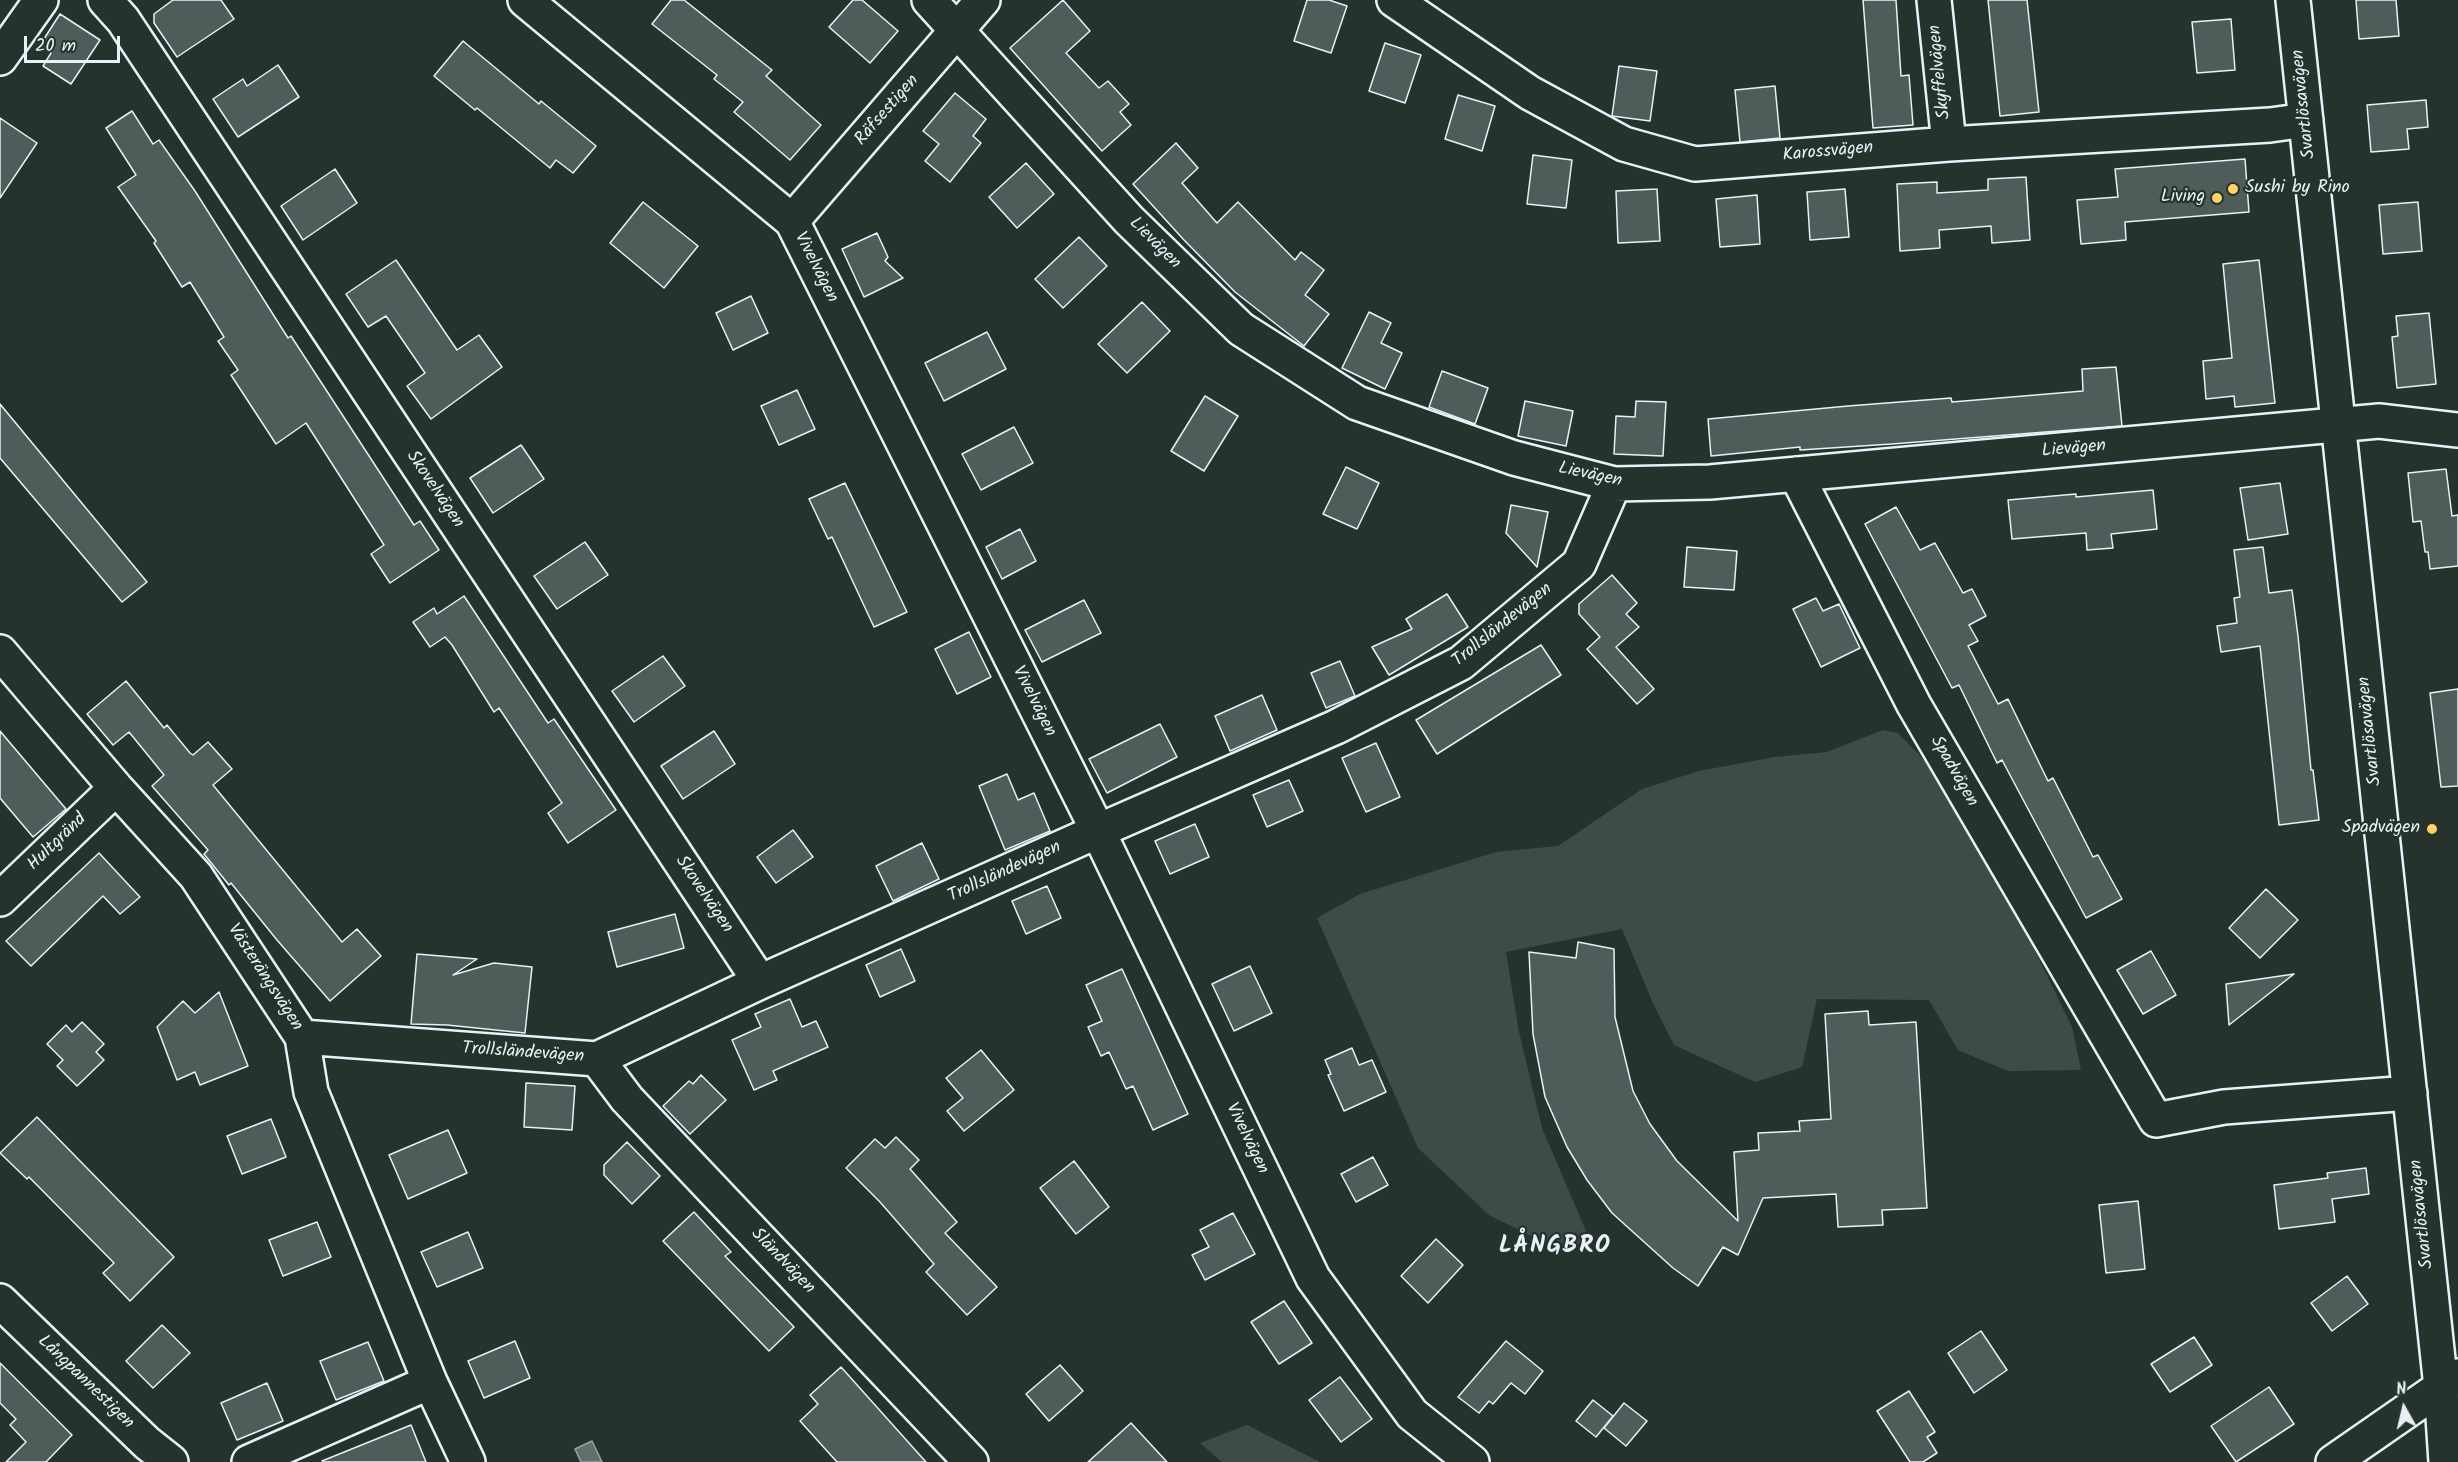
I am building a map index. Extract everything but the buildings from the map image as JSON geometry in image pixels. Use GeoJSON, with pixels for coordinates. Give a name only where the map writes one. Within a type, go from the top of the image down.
{"type":"FeatureCollection","features":[{"type":"Feature","properties":{"kind":"street"},"geometry":{"type":"LineString","coordinates":[[0,58],[41,0]]}},
{"type":"Feature","properties":{"kind":"street","name":"Skovelvägen"},"geometry":{"type":"LineString","coordinates":[[105,0],[123,21],[760,982]]}},
{"type":"Feature","properties":{"kind":"street","name":"Vivelvägen"},"geometry":{"type":"LineString","coordinates":[[525,0],[792,221],[1098,831],[1313,1278],[1412,1414],[1472,1462]]}},
{"type":"Feature","properties":{"kind":"street","name":"Lievägen"},"geometry":{"type":"LineString","coordinates":[[930,0],[1129,220],[1241,329],[1357,403],[1514,458],[1614,484],[1710,482],[2379,422],[2458,430]]}},
{"type":"Feature","properties":{"kind":"street","name":"Räfsestigen"},"geometry":{"type":"LineString","coordinates":[[792,221],[983,0]]}},
{"type":"Feature","properties":{"kind":"street","name":"Karossvägen"},"geometry":{"type":"LineString","coordinates":[[1394,0],[1540,99],[1624,144],[1695,164],[1949,144],[2270,125],[2306,120]]}},
{"type":"Feature","properties":{"kind":"street","name":"Skyffelvägen"},"geometry":{"type":"LineString","coordinates":[[1934,0],[1949,144]]}},
{"type":"Feature","properties":{"kind":"street","name":"Svartlösavägen"},"geometry":{"type":"LineString","coordinates":[[2293,0],[2410,1093],[2450,1381],[2446,1462]]}},
{"type":"Feature","properties":{"kind":"street","name":"Spadvägen"},"geometry":{"type":"LineString","coordinates":[[1796,474],[1914,705],[2156,1120],[2224,1107],[2410,1093]]}},
{"type":"Feature","properties":{"kind":"street","name":"Trollsländevägen"},"geometry":{"type":"LineString","coordinates":[[302,1037],[597,1059],[760,982],[1336,727],[1461,663],[1579,564],[1614,484]]}},
{"type":"Feature","properties":{"kind":"street","name":"Västerängsvägen"},"geometry":{"type":"LineString","coordinates":[[0,652],[116,788],[196,876],[302,1037],[312,1092],[430,1382],[468,1462]]}},
{"type":"Feature","properties":{"kind":"street","name":"Hultgränd"},"geometry":{"type":"LineString","coordinates":[[0,899],[116,788]]}},
{"type":"Feature","properties":{"kind":"street","name":"Sländvägen"},"geometry":{"type":"LineString","coordinates":[[597,1059],[627,1099],[971,1462]]}},
{"type":"Feature","properties":{"kind":"street","name":"Långpannestigen"},"geometry":{"type":"LineString","coordinates":[[0,1301],[147,1443],[171,1462]]}},
{"type":"Feature","properties":{"kind":"street"},"geometry":{"type":"LineString","coordinates":[[2333,1462],[2450,1381]]}},
{"type":"Feature","properties":{"kind":"street"},"geometry":{"type":"LineString","coordinates":[[249,1462],[430,1382]]}},
{"type":"Feature","properties":{"kind":"shaded area"},"geometry":{"type":"Polygon","coordinates":[[[1883,730],[1898,733],[1927,763],[1978,845],[2022,924],[2072,1027],[2081,1070],[2008,1071],[1958,1050],[1929,1000],[1817,999],[1802,1067],[1755,1082],[1674,1045],[1652,1001],[1622,929],[1506,952],[1519,1032],[1542,1128],[1592,1245],[1547,1244],[1489,1215],[1418,1148],[1317,918],[1360,894],[1496,852],[1558,846],[1642,789],[1699,771],[1775,757],[1827,752],[1883,730]]]}},
{"type":"Feature","properties":{"kind":"shaded area"},"geometry":{"type":"Polygon","coordinates":[[[1247,1425],[1320,1462],[1222,1462],[1200,1443],[1247,1425]]]}},
{"type":"Feature","properties":{"kind":"shaded area"},"geometry":{"type":"Polygon","coordinates":[[[592,1441],[602,1462],[581,1462],[575,1449],[592,1441]]]}},
{"type":"Feature","properties":{"kind":"place","name":"Sushi by Rino"},"geometry":{"type":"Point","coordinates":[2233,189]}},
{"type":"Feature","properties":{"kind":"place","name":"Living"},"geometry":{"type":"Point","coordinates":[2217,198]}},
{"type":"Feature","properties":{"kind":"place","name":"Spadvägen"},"geometry":{"type":"Point","coordinates":[2432,829]}},
{"type":"Feature","properties":{"kind":"district","name":"LÅNGBRO"},"geometry":{"type":"Point","coordinates":[1555,1248]}}]}
